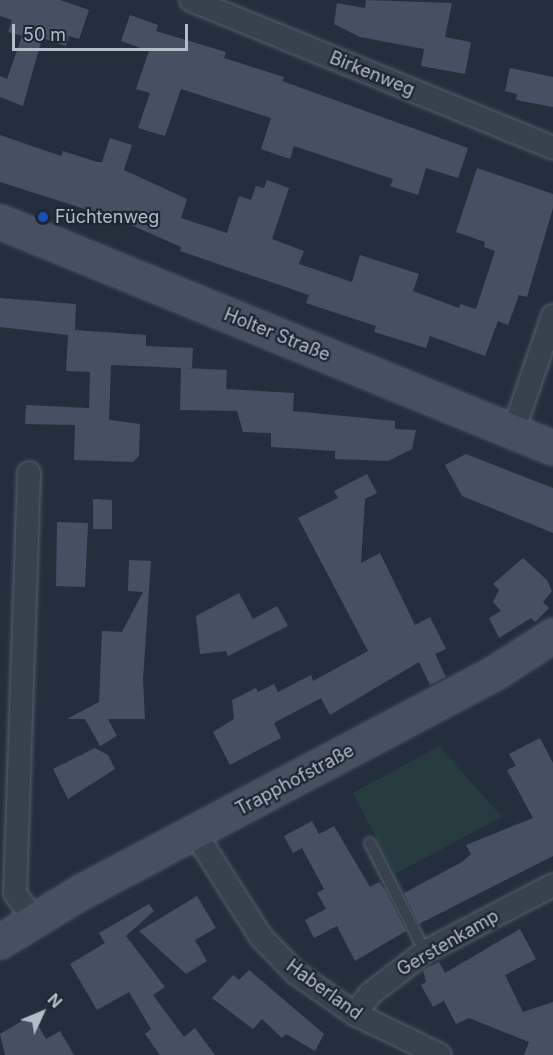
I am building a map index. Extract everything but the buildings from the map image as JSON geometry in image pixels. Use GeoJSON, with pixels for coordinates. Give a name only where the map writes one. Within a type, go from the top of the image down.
{"type":"FeatureCollection","features":[{"type":"Feature","properties":{"kind":"street","name":"Birkenweg"},"geometry":{"type":"LineString","coordinates":[[191,0],[553,148]]}},
{"type":"Feature","properties":{"kind":"street","name":"Holter Straße"},"geometry":{"type":"LineString","coordinates":[[0,222],[553,448]]}},
{"type":"Feature","properties":{"kind":"street"},"geometry":{"type":"LineString","coordinates":[[513,432],[553,316]]}},
{"type":"Feature","properties":{"kind":"street"},"geometry":{"type":"LineString","coordinates":[[30,472],[15,893],[33,919]]}},
{"type":"Feature","properties":{"kind":"street","name":"Trapphofstraße"},"geometry":{"type":"LineString","coordinates":[[0,942],[33,919],[497,672],[553,636]]}},
{"type":"Feature","properties":{"kind":"street","name":"Haberland"},"geometry":{"type":"LineString","coordinates":[[195,833],[261,937],[296,973],[355,1014],[435,1054]]}},
{"type":"Feature","properties":{"kind":"street","name":"Gerstenkamp"},"geometry":{"type":"LineString","coordinates":[[355,1014],[394,973],[425,952],[553,885]]}},
{"type":"Feature","properties":{"kind":"lane"},"geometry":{"type":"LineString","coordinates":[[369,843],[425,952]]}},
{"type":"Feature","properties":{"kind":"green space"},"geometry":{"type":"Polygon","coordinates":[[[439,746],[502,817],[395,874],[353,793],[439,746]]]}},
{"type":"Feature","properties":{"kind":"place","name":"Füchtenweg"},"geometry":{"type":"Point","coordinates":[43,217]}}]}
